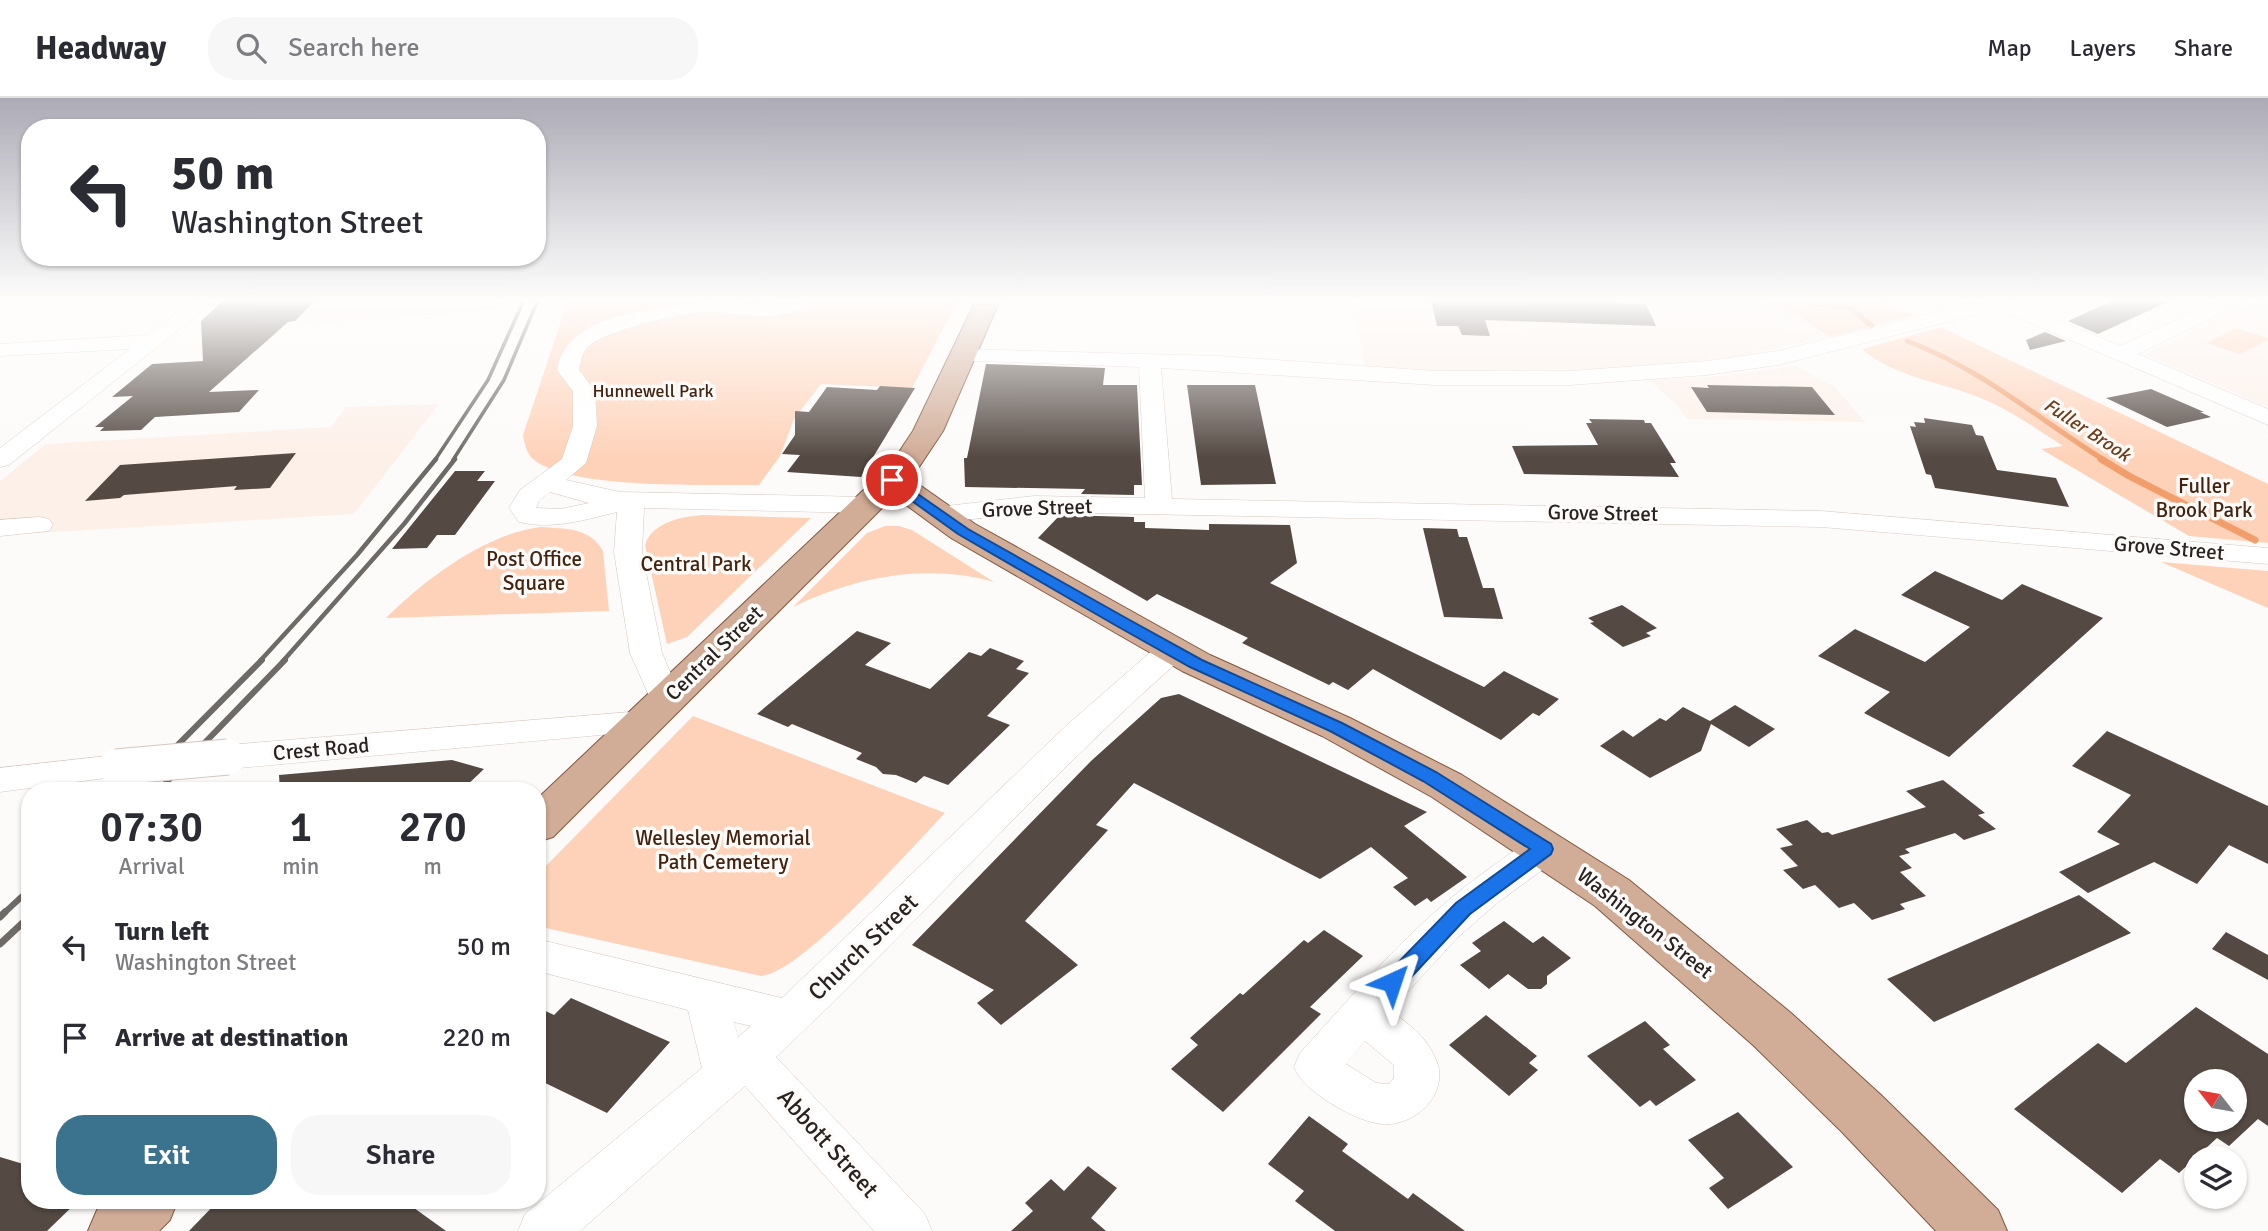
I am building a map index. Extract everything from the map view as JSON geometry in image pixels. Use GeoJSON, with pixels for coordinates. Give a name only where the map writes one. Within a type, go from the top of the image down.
{"type":"FeatureCollection","features":[{"type":"Feature","properties":{"kind":"main road"},"geometry":{"type":"LineString","coordinates":[[879,493],[928,431],[962,355]]}},
{"type":"Feature","properties":{"kind":"main road","name":"Washington Street"},"geometry":{"type":"LineString","coordinates":[[879,493],[938,515],[991,549],[1172,650],[1447,786],[1612,893],[1731,992],[1862,1114],[1976,1231]]}},
{"type":"Feature","properties":{"kind":"main road","name":"Central Street"},"geometry":{"type":"LineString","coordinates":[[546,817],[879,493]]}},
{"type":"Feature","properties":{"kind":"main road"},"geometry":{"type":"LineString","coordinates":[[118,1231],[140,1209]]}},
{"type":"Feature","properties":{"kind":"street"},"geometry":{"type":"LineString","coordinates":[[0,460],[138,353]]}},
{"type":"Feature","properties":{"kind":"street"},"geometry":{"type":"LineString","coordinates":[[571,353],[567,367],[584,391],[585,426],[573,463],[545,483],[523,504],[523,511],[528,516],[561,517],[631,501]]}},
{"type":"Feature","properties":{"kind":"street"},"geometry":{"type":"LineString","coordinates":[[962,355],[1150,361],[1464,379],[1613,375],[1731,365],[1798,353]]}},
{"type":"Feature","properties":{"kind":"street"},"geometry":{"type":"LineString","coordinates":[[2123,353],[2268,418]]}},
{"type":"Feature","properties":{"kind":"street"},"geometry":{"type":"LineString","coordinates":[[1150,361],[1159,505]]}},
{"type":"Feature","properties":{"kind":"street"},"geometry":{"type":"LineString","coordinates":[[545,483],[598,498],[631,501],[879,493]]}},
{"type":"Feature","properties":{"kind":"street"},"geometry":{"type":"LineString","coordinates":[[631,501],[628,552],[636,585],[654,711]]}},
{"type":"Feature","properties":{"kind":"street","name":"Grove Street"},"geometry":{"type":"LineString","coordinates":[[938,515],[1023,504],[1821,519],[2268,556]]}},
{"type":"Feature","properties":{"kind":"street"},"geometry":{"type":"LineString","coordinates":[[0,528],[39,525]]}},
{"type":"Feature","properties":{"kind":"street","name":"Church Street"},"geometry":{"type":"LineString","coordinates":[[543,1231],[737,1066],[789,1018],[1097,715],[1172,650]]}},
{"type":"Feature","properties":{"kind":"street","name":"Crest Road"},"geometry":{"type":"LineString","coordinates":[[0,780],[654,711]]}},
{"type":"Feature","properties":{"kind":"street"},"geometry":{"type":"LineString","coordinates":[[1362,1016],[1412,1053],[1418,1070],[1412,1091],[1390,1104],[1368,1101],[1316,1067],[1362,1016],[1453,918],[1544,849]]}},
{"type":"Feature","properties":{"kind":"street"},"geometry":{"type":"LineString","coordinates":[[546,957],[789,1018]]}},
{"type":"Feature","properties":{"kind":"street","name":"Abbott Street"},"geometry":{"type":"LineString","coordinates":[[706,996],[737,1066],[907,1231]]}},
{"type":"Feature","properties":{"kind":"shaded area"},"geometry":{"type":"Polygon","coordinates":[[[1363,353],[1754,353],[1729,358],[1598,369],[1459,371],[1365,367],[1363,353]]]}},
{"type":"Feature","properties":{"kind":"shaded area"},"geometry":{"type":"Polygon","coordinates":[[[2268,353],[2268,407],[2144,354],[2268,353]]]}},
{"type":"Feature","properties":{"kind":"shaded area"},"geometry":{"type":"Polygon","coordinates":[[[1795,366],[1835,387],[1865,422],[1687,419],[1677,405],[1649,380],[1720,376],[1795,366]]]}},
{"type":"Feature","properties":{"kind":"shaded area"},"geometry":{"type":"Polygon","coordinates":[[[439,404],[354,514],[21,534],[33,522],[0,524],[0,481],[46,444],[331,427],[346,407],[439,404]]]}},
{"type":"Feature","properties":{"kind":"green space","name":"Hunnewell Park"},"geometry":{"type":"Polygon","coordinates":[[[550,353],[930,353],[912,388],[821,384],[794,419],[780,456],[759,485],[674,485],[572,475],[547,467],[530,456],[523,435],[550,353]]]}},
{"type":"Feature","properties":{"kind":"green space","name":"Fuller Brook Park"},"geometry":{"type":"Polygon","coordinates":[[[1867,353],[1995,353],[2268,484],[2268,543],[2189,536],[2041,449],[2063,446],[2014,414],[1968,393],[1905,373],[1867,353]]]}},
{"type":"Feature","properties":{"kind":"green space","name":"Central Park"},"geometry":{"type":"Polygon","coordinates":[[[704,515],[811,518],[687,637],[667,644],[645,545],[654,531],[661,526],[678,519],[704,515]]]}},
{"type":"Feature","properties":{"kind":"green space"},"geometry":{"type":"Polygon","coordinates":[[[885,526],[912,530],[994,582],[943,574],[891,576],[841,588],[793,607],[867,533],[885,526]]]}},
{"type":"Feature","properties":{"kind":"green space","name":"Post Office Square"},"geometry":{"type":"Polygon","coordinates":[[[541,527],[584,533],[598,543],[603,551],[609,611],[386,618],[437,574],[478,548],[520,531],[541,527]]]}},
{"type":"Feature","properties":{"kind":"green space","name":"Fuller Brook Park"},"geometry":{"type":"Polygon","coordinates":[[[2161,562],[2268,571],[2268,608],[2161,562]]]}},
{"type":"Feature","properties":{"kind":"green space","name":"Wellesley Memorial Path Cemetery"},"geometry":{"type":"Polygon","coordinates":[[[693,716],[945,813],[829,932],[779,970],[761,976],[546,928],[546,866],[693,716]]]}},
{"type":"Feature","properties":{"kind":"building"},"geometry":{"type":"Polygon","coordinates":[[[203,353],[253,353],[209,392],[259,390],[239,412],[155,417],[141,430],[100,431],[104,427],[95,427],[133,396],[112,397],[152,364],[203,361],[203,353]]]}},
{"type":"Feature","properties":{"kind":"building"},"geometry":{"type":"Polygon","coordinates":[[[986,364],[1105,368],[1103,385],[1137,385],[1142,485],[1134,485],[1134,495],[1081,494],[1085,489],[965,487],[964,458],[967,458],[986,364]]]}},
{"type":"Feature","properties":{"kind":"building"},"geometry":{"type":"Polygon","coordinates":[[[1187,385],[1255,385],[1276,484],[1201,485],[1187,385]]]}},
{"type":"Feature","properties":{"kind":"building"},"geometry":{"type":"Polygon","coordinates":[[[1707,385],[1812,387],[1835,415],[1707,412],[1691,387],[1709,388],[1707,385]]]}},
{"type":"Feature","properties":{"kind":"building"},"geometry":{"type":"Polygon","coordinates":[[[880,386],[915,388],[861,477],[787,472],[800,455],[782,454],[795,435],[795,411],[809,412],[827,387],[877,390],[880,386]]]}},
{"type":"Feature","properties":{"kind":"building"},"geometry":{"type":"Polygon","coordinates":[[[2151,389],[2211,417],[2167,427],[2106,398],[2151,389]]]}},
{"type":"Feature","properties":{"kind":"building"},"geometry":{"type":"Polygon","coordinates":[[[1924,418],[1972,425],[1976,435],[1983,436],[1997,470],[2056,478],[2069,507],[1935,488],[1931,475],[1926,474],[1910,426],[1916,427],[1914,422],[1925,423],[1924,418]]]}},
{"type":"Feature","properties":{"kind":"building"},"geometry":{"type":"Polygon","coordinates":[[[1589,419],[1644,420],[1645,423],[1651,423],[1676,463],[1670,463],[1679,477],[1524,474],[1512,446],[1598,445],[1586,423],[1592,423],[1589,419]]]}},
{"type":"Feature","properties":{"kind":"building"},"geometry":{"type":"Polygon","coordinates":[[[296,453],[270,488],[234,490],[237,486],[124,495],[120,498],[85,501],[120,465],[296,453]]]}},
{"type":"Feature","properties":{"kind":"building"},"geometry":{"type":"Polygon","coordinates":[[[455,471],[485,471],[477,481],[495,481],[455,535],[437,535],[427,548],[392,549],[455,471]]]}},
{"type":"Feature","properties":{"kind":"building"},"geometry":{"type":"Polygon","coordinates":[[[1060,515],[1134,517],[1134,522],[1145,522],[1145,528],[1209,530],[1209,524],[1290,525],[1297,563],[1270,583],[1484,687],[1504,671],[1559,699],[1539,716],[1533,713],[1501,740],[1373,669],[1348,690],[1333,682],[1329,685],[1242,643],[1248,638],[1157,594],[1147,601],[1038,538],[1060,515]]]}},
{"type":"Feature","properties":{"kind":"building"},"geometry":{"type":"Polygon","coordinates":[[[1423,528],[1457,529],[1459,537],[1467,537],[1483,588],[1494,588],[1503,619],[1444,617],[1423,528]]]}},
{"type":"Feature","properties":{"kind":"building"},"geometry":{"type":"Polygon","coordinates":[[[1935,571],[2002,600],[2022,584],[2103,618],[1949,757],[1864,713],[1890,692],[1818,656],[1855,629],[1925,662],[1970,627],[1901,595],[1935,571]]]}},
{"type":"Feature","properties":{"kind":"building"},"geometry":{"type":"Polygon","coordinates":[[[1622,605],[1657,628],[1646,633],[1651,636],[1623,647],[1590,623],[1594,622],[1588,618],[1622,605]]]}},
{"type":"Feature","properties":{"kind":"building"},"geometry":{"type":"Polygon","coordinates":[[[857,631],[891,643],[865,665],[930,689],[969,652],[981,656],[990,648],[1024,661],[1016,669],[1029,673],[987,716],[1010,725],[948,785],[924,776],[916,783],[896,775],[883,774],[876,767],[856,759],[862,753],[792,724],[788,727],[757,714],[857,631]]]}},
{"type":"Feature","properties":{"kind":"building"},"geometry":{"type":"Polygon","coordinates":[[[1179,694],[1427,812],[1404,826],[1467,877],[1431,902],[1427,898],[1415,906],[1393,887],[1408,878],[1371,847],[1320,879],[1134,783],[1096,825],[1108,830],[1025,921],[1078,965],[1001,1025],[977,1003],[994,990],[912,945],[1091,761],[1161,698],[1179,694]]]}},
{"type":"Feature","properties":{"kind":"building"},"geometry":{"type":"Polygon","coordinates":[[[1735,705],[1775,729],[1749,747],[1711,724],[1701,751],[1650,778],[1600,746],[1623,730],[1633,737],[1660,718],[1666,721],[1683,707],[1710,721],[1735,705]]]}},
{"type":"Feature","properties":{"kind":"building"},"geometry":{"type":"Polygon","coordinates":[[[2107,731],[2268,806],[2268,864],[2229,845],[2197,884],[2154,862],[2088,893],[2059,872],[2120,844],[2097,832],[2131,795],[2072,766],[2107,731]]]}},
{"type":"Feature","properties":{"kind":"building"},"geometry":{"type":"Polygon","coordinates":[[[452,760],[484,769],[470,782],[279,782],[279,775],[452,760]]]}},
{"type":"Feature","properties":{"kind":"building"},"geometry":{"type":"Polygon","coordinates":[[[1943,780],[1985,813],[1978,815],[1996,829],[1964,840],[1955,833],[1905,849],[1910,853],[1899,856],[1912,868],[1900,872],[1926,896],[1900,904],[1905,909],[1872,920],[1854,903],[1839,908],[1815,885],[1803,889],[1783,870],[1798,866],[1780,848],[1793,845],[1776,829],[1807,820],[1822,833],[1828,832],[1832,835],[1926,807],[1906,791],[1943,780]]]}},
{"type":"Feature","properties":{"kind":"building"},"geometry":{"type":"Polygon","coordinates":[[[2079,895],[2131,933],[1934,1022],[1887,979],[2079,895]]]}},
{"type":"Feature","properties":{"kind":"building"},"geometry":{"type":"Polygon","coordinates":[[[1504,921],[1533,943],[1543,936],[1571,958],[1547,976],[1547,984],[1541,989],[1528,989],[1508,974],[1489,989],[1460,965],[1481,951],[1472,943],[1504,921]]]}},
{"type":"Feature","properties":{"kind":"building"},"geometry":{"type":"Polygon","coordinates":[[[1324,930],[1363,956],[1310,1007],[1321,1014],[1223,1112],[1171,1069],[1198,1045],[1190,1038],[1304,940],[1308,943],[1324,930]]]}},
{"type":"Feature","properties":{"kind":"building"},"geometry":{"type":"Polygon","coordinates":[[[2226,932],[2268,955],[2268,980],[2212,949],[2226,932]]]}},
{"type":"Feature","properties":{"kind":"building"},"geometry":{"type":"Polygon","coordinates":[[[571,998],[670,1042],[607,1113],[546,1083],[546,1011],[554,1015],[571,998]]]}},
{"type":"Feature","properties":{"kind":"building"},"geometry":{"type":"Polygon","coordinates":[[[2196,1007],[2268,1054],[2268,1126],[2258,1119],[2247,1129],[2247,1069],[2184,1069],[2184,1132],[2244,1132],[2229,1146],[2217,1138],[2208,1146],[2184,1146],[2184,1168],[2179,1173],[2160,1159],[2122,1193],[2014,1109],[2098,1043],[2126,1063],[2196,1007]]]}},
{"type":"Feature","properties":{"kind":"building"},"geometry":{"type":"Polygon","coordinates":[[[1486,1015],[1537,1056],[1529,1063],[1538,1070],[1509,1096],[1449,1045],[1486,1015]]]}},
{"type":"Feature","properties":{"kind":"building"},"geometry":{"type":"Polygon","coordinates":[[[1645,1021],[1670,1045],[1663,1049],[1696,1080],[1656,1106],[1650,1100],[1640,1107],[1587,1056],[1645,1021]]]}},
{"type":"Feature","properties":{"kind":"building"},"geometry":{"type":"Polygon","coordinates":[[[1738,1112],[1793,1167],[1728,1209],[1709,1188],[1724,1178],[1688,1140],[1738,1112]]]}},
{"type":"Feature","properties":{"kind":"building"},"geometry":{"type":"Polygon","coordinates":[[[1309,1116],[1348,1144],[1342,1151],[1408,1199],[1413,1193],[1465,1231],[1335,1231],[1295,1201],[1304,1191],[1268,1164],[1309,1116]]]}},
{"type":"Feature","properties":{"kind":"building"},"geometry":{"type":"Polygon","coordinates":[[[0,1157],[21,1163],[21,1209],[70,1209],[47,1231],[0,1231],[0,1157]]]}},
{"type":"Feature","properties":{"kind":"building"},"geometry":{"type":"Polygon","coordinates":[[[1088,1166],[1117,1188],[1091,1218],[1106,1231],[1011,1231],[1033,1211],[1025,1203],[1051,1179],[1064,1191],[1088,1166]]]}},
{"type":"Feature","properties":{"kind":"building"},"geometry":{"type":"Polygon","coordinates":[[[210,1209],[415,1209],[446,1231],[189,1231],[210,1209]]]}},
{"type":"Feature","properties":{"kind":"waterway","name":"Fuller Brook"},"geometry":{"type":"LineString","coordinates":[[1936,353],[1985,380],[2104,460]]}},
{"type":"Feature","properties":{"kind":"waterway","name":"Fuller Brook"},"geometry":{"type":"LineString","coordinates":[[2101,459],[2255,540]]}},
{"type":"Feature","properties":{"kind":"railway"},"geometry":{"type":"LineString","coordinates":[[435,460],[488,380],[500,353]]}},
{"type":"Feature","properties":{"kind":"railway"},"geometry":{"type":"LineString","coordinates":[[453,460],[504,380],[516,353]]}},
{"type":"Feature","properties":{"kind":"railway"},"geometry":{"type":"LineString","coordinates":[[260,661],[357,555],[436,459]]}},
{"type":"Feature","properties":{"kind":"railway"},"geometry":{"type":"LineString","coordinates":[[283,661],[404,524],[455,459]]}},
{"type":"Feature","properties":{"kind":"railway"},"geometry":{"type":"LineString","coordinates":[[141,782],[262,660]]}},
{"type":"Feature","properties":{"kind":"railway"},"geometry":{"type":"LineString","coordinates":[[167,782],[285,660]]}},
{"type":"Feature","properties":{"kind":"railway"},"geometry":{"type":"LineString","coordinates":[[3,914],[21,897]]}},
{"type":"Feature","properties":{"kind":"railway"},"geometry":{"type":"LineString","coordinates":[[0,917],[3,914]]}},
{"type":"Feature","properties":{"kind":"railway"},"geometry":{"type":"LineString","coordinates":[[0,944],[21,924]]}},
{"type":"Feature","properties":{"kind":"route"},"geometry":{"type":"LineString","coordinates":[[892,480],[938,515],[991,549],[1196,663],[1336,727],[1430,776],[1544,849],[1463,909],[1392,982]]}}]}
